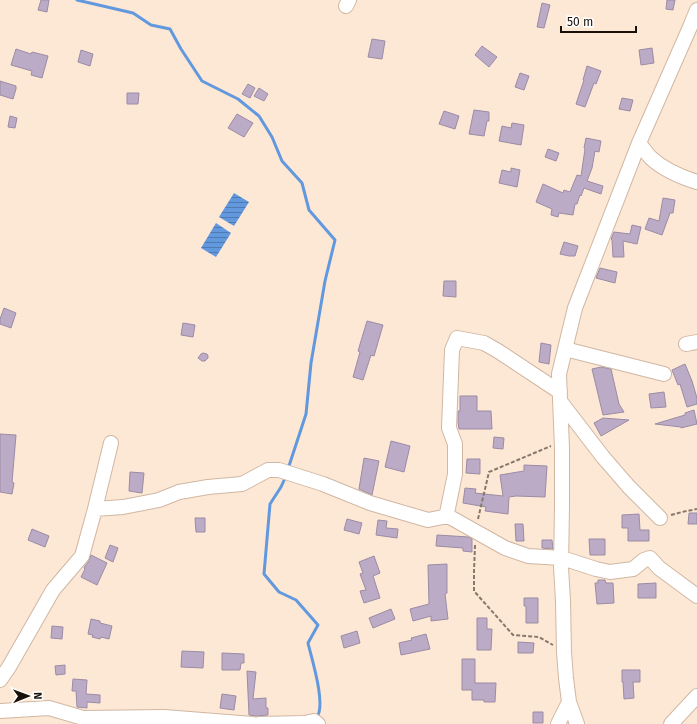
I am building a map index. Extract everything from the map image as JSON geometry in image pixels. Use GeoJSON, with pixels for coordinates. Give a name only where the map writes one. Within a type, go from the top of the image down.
{"type":"FeatureCollection","features":[{"type":"Feature","properties":{"kind":"street"},"geometry":{"type":"LineString","coordinates":[[577,724],[569,702],[564,652],[562,442],[559,374],[576,308],[639,143],[697,10]]}},
{"type":"Feature","properties":{"kind":"street"},"geometry":{"type":"LineString","coordinates":[[639,143],[651,158],[664,168],[697,182]]}},
{"type":"Feature","properties":{"kind":"street"},"geometry":{"type":"LineString","coordinates":[[448,516],[447,513],[455,474],[455,444],[449,428],[452,350],[456,338],[484,343],[498,351],[560,396],[603,457],[629,487],[660,518]]}},
{"type":"Feature","properties":{"kind":"street"},"geometry":{"type":"LineString","coordinates":[[565,349],[664,374]]}},
{"type":"Feature","properties":{"kind":"street"},"geometry":{"type":"LineString","coordinates":[[0,680],[53,590],[82,556],[111,443]]}},
{"type":"Feature","properties":{"kind":"street"},"geometry":{"type":"LineString","coordinates":[[95,509],[123,507],[159,500],[179,492],[208,487],[242,484],[268,470],[279,470],[323,484],[370,503],[428,520],[448,516],[505,548],[528,556],[562,558],[610,572],[633,569],[644,560],[650,558],[659,568],[697,596]]}},
{"type":"Feature","properties":{"kind":"street"},"geometry":{"type":"LineString","coordinates":[[672,724],[697,696]]}},
{"type":"Feature","properties":{"kind":"street"},"geometry":{"type":"LineString","coordinates":[[558,724],[569,702]]}},
{"type":"Feature","properties":{"kind":"street"},"geometry":{"type":"LineString","coordinates":[[0,711],[49,708],[83,718],[164,717],[253,724]]}},
{"type":"Feature","properties":{"kind":"street"},"geometry":{"type":"LineString","coordinates":[[259,724],[304,723],[314,721],[318,724]]}},
{"type":"Feature","properties":{"kind":"path"},"geometry":{"type":"LineString","coordinates":[[562,442],[489,472],[475,531],[474,591],[512,635],[539,637],[564,652]]}},
{"type":"Feature","properties":{"kind":"path"},"geometry":{"type":"LineString","coordinates":[[660,518],[697,509]]}},
{"type":"Feature","properties":{"kind":"water"},"geometry":{"type":"Polygon","coordinates":[[[234,193],[249,202],[234,226],[219,217],[234,193]]]}},
{"type":"Feature","properties":{"kind":"water"},"geometry":{"type":"Polygon","coordinates":[[[216,223],[231,233],[216,257],[201,248],[216,223]]]}},
{"type":"Feature","properties":{"kind":"building"},"geometry":{"type":"Polygon","coordinates":[[[41,0],[49,0],[47,12],[38,10],[41,0]]]}},
{"type":"Feature","properties":{"kind":"building"},"geometry":{"type":"Polygon","coordinates":[[[667,0],[675,0],[673,10],[666,9],[667,0]]]}},
{"type":"Feature","properties":{"kind":"building"},"geometry":{"type":"Polygon","coordinates":[[[542,3],[550,5],[544,28],[537,27],[542,3]]]}},
{"type":"Feature","properties":{"kind":"building"},"geometry":{"type":"Polygon","coordinates":[[[372,39],[385,41],[382,59],[368,57],[372,39]]]}},
{"type":"Feature","properties":{"kind":"building"},"geometry":{"type":"Polygon","coordinates":[[[482,46],[497,57],[489,67],[475,55],[482,46]]]}},
{"type":"Feature","properties":{"kind":"building"},"geometry":{"type":"Polygon","coordinates":[[[652,48],[654,63],[641,65],[639,50],[652,48]]]}},
{"type":"Feature","properties":{"kind":"building"},"geometry":{"type":"Polygon","coordinates":[[[16,49],[31,54],[32,52],[48,56],[42,78],[31,75],[32,71],[11,65],[16,49]]]}},
{"type":"Feature","properties":{"kind":"building"},"geometry":{"type":"Polygon","coordinates":[[[81,50],[93,54],[90,66],[78,62],[81,50]]]}},
{"type":"Feature","properties":{"kind":"building"},"geometry":{"type":"Polygon","coordinates":[[[587,66],[601,71],[596,84],[594,83],[585,107],[576,104],[587,66]]]}},
{"type":"Feature","properties":{"kind":"building"},"geometry":{"type":"Polygon","coordinates":[[[520,73],[529,76],[524,90],[515,87],[520,73]]]}},
{"type":"Feature","properties":{"kind":"building"},"geometry":{"type":"Polygon","coordinates":[[[0,81],[16,86],[13,99],[0,95],[0,81]]]}},
{"type":"Feature","properties":{"kind":"building"},"geometry":{"type":"Polygon","coordinates":[[[248,84],[255,88],[250,98],[242,94],[248,84]]]}},
{"type":"Feature","properties":{"kind":"building"},"geometry":{"type":"Polygon","coordinates":[[[259,88],[268,94],[264,101],[254,96],[259,88]]]}},
{"type":"Feature","properties":{"kind":"building"},"geometry":{"type":"Polygon","coordinates":[[[127,93],[139,93],[138,104],[127,104],[127,93]]]}},
{"type":"Feature","properties":{"kind":"building"},"geometry":{"type":"Polygon","coordinates":[[[622,98],[633,100],[630,111],[619,109],[622,98]]]}},
{"type":"Feature","properties":{"kind":"building"},"geometry":{"type":"Polygon","coordinates":[[[474,110],[489,112],[489,121],[487,121],[484,136],[469,134],[474,110]]]}},
{"type":"Feature","properties":{"kind":"building"},"geometry":{"type":"Polygon","coordinates":[[[444,111],[459,116],[455,129],[439,124],[444,111]]]}},
{"type":"Feature","properties":{"kind":"building"},"geometry":{"type":"Polygon","coordinates":[[[237,114],[253,123],[244,137],[228,128],[237,114]]]}},
{"type":"Feature","properties":{"kind":"building"},"geometry":{"type":"Polygon","coordinates":[[[10,116],[17,118],[15,128],[8,127],[10,116]]]}},
{"type":"Feature","properties":{"kind":"building"},"geometry":{"type":"Polygon","coordinates":[[[512,123],[524,125],[521,145],[499,141],[502,126],[511,128],[512,123]]]}},
{"type":"Feature","properties":{"kind":"building"},"geometry":{"type":"Polygon","coordinates":[[[586,138],[601,141],[599,152],[595,151],[592,168],[587,181],[603,186],[601,194],[584,188],[577,204],[575,204],[573,215],[559,213],[558,217],[551,215],[552,209],[536,202],[543,184],[563,193],[564,190],[570,192],[577,175],[581,176],[586,138]]]}},
{"type":"Feature","properties":{"kind":"building"},"geometry":{"type":"Polygon","coordinates":[[[548,149],[559,153],[556,161],[545,157],[548,149]]]}},
{"type":"Feature","properties":{"kind":"building"},"geometry":{"type":"Polygon","coordinates":[[[511,168],[520,170],[517,187],[499,183],[502,170],[511,172],[511,168]]]}},
{"type":"Feature","properties":{"kind":"building"},"geometry":{"type":"Polygon","coordinates":[[[663,198],[675,200],[673,213],[670,213],[662,235],[645,229],[649,218],[659,221],[663,198]]]}},
{"type":"Feature","properties":{"kind":"building"},"geometry":{"type":"Polygon","coordinates":[[[632,225],[641,227],[637,244],[623,241],[624,257],[613,257],[611,239],[614,232],[630,234],[632,225]]]}},
{"type":"Feature","properties":{"kind":"building"},"geometry":{"type":"Polygon","coordinates":[[[564,242],[578,246],[575,256],[560,254],[564,242]]]}},
{"type":"Feature","properties":{"kind":"building"},"geometry":{"type":"Polygon","coordinates":[[[600,268],[617,272],[615,283],[596,278],[600,268]]]}},
{"type":"Feature","properties":{"kind":"building"},"geometry":{"type":"Polygon","coordinates":[[[444,281],[456,281],[456,297],[443,296],[444,281]]]}},
{"type":"Feature","properties":{"kind":"building"},"geometry":{"type":"Polygon","coordinates":[[[4,308],[16,313],[11,328],[0,324],[0,319],[4,308]]]}},
{"type":"Feature","properties":{"kind":"building"},"geometry":{"type":"Polygon","coordinates":[[[367,321],[383,325],[374,356],[371,355],[363,380],[353,377],[360,352],[358,351],[367,321]]]}},
{"type":"Feature","properties":{"kind":"building"},"geometry":{"type":"Polygon","coordinates":[[[183,323],[195,325],[193,337],[181,335],[183,323]]]}},
{"type":"Feature","properties":{"kind":"building"},"geometry":{"type":"Polygon","coordinates":[[[541,343],[551,345],[549,364],[539,362],[541,343]]]}},
{"type":"Feature","properties":{"kind":"building"},"geometry":{"type":"Polygon","coordinates":[[[203,353],[207,354],[208,356],[205,361],[198,358],[203,353]]]}},
{"type":"Feature","properties":{"kind":"building"},"geometry":{"type":"Polygon","coordinates":[[[685,364],[697,398],[697,404],[687,407],[680,384],[678,385],[672,370],[685,364]]]}},
{"type":"Feature","properties":{"kind":"building"},"geometry":{"type":"Polygon","coordinates":[[[601,367],[611,369],[619,404],[624,412],[603,415],[592,369],[601,367]]]}},
{"type":"Feature","properties":{"kind":"building"},"geometry":{"type":"Polygon","coordinates":[[[664,392],[666,407],[651,408],[649,394],[664,392]]]}},
{"type":"Feature","properties":{"kind":"building"},"geometry":{"type":"Polygon","coordinates":[[[460,396],[477,396],[477,411],[491,411],[492,429],[459,429],[458,411],[460,411],[460,396]]]}},
{"type":"Feature","properties":{"kind":"building"},"geometry":{"type":"Polygon","coordinates":[[[694,410],[697,424],[681,428],[655,424],[685,415],[685,413],[694,410]]]}},
{"type":"Feature","properties":{"kind":"building"},"geometry":{"type":"Polygon","coordinates":[[[603,418],[629,420],[601,436],[594,423],[603,418]]]}},
{"type":"Feature","properties":{"kind":"building"},"geometry":{"type":"Polygon","coordinates":[[[0,434],[16,435],[12,482],[14,483],[12,494],[0,492],[0,434]]]}},
{"type":"Feature","properties":{"kind":"building"},"geometry":{"type":"Polygon","coordinates":[[[494,437],[504,438],[503,449],[493,448],[494,437]]]}},
{"type":"Feature","properties":{"kind":"building"},"geometry":{"type":"Polygon","coordinates":[[[391,441],[410,446],[404,472],[385,467],[391,441]]]}},
{"type":"Feature","properties":{"kind":"building"},"geometry":{"type":"Polygon","coordinates":[[[364,458],[379,461],[372,495],[359,489],[364,458]]]}},
{"type":"Feature","properties":{"kind":"building"},"geometry":{"type":"Polygon","coordinates":[[[467,459],[480,459],[480,474],[466,473],[467,459]]]}},
{"type":"Feature","properties":{"kind":"building"},"geometry":{"type":"Polygon","coordinates":[[[524,465],[547,466],[545,497],[509,497],[508,514],[485,511],[486,507],[463,503],[465,488],[476,489],[475,493],[503,496],[500,475],[524,471],[524,465]]]}},
{"type":"Feature","properties":{"kind":"building"},"geometry":{"type":"Polygon","coordinates":[[[130,472],[144,473],[142,493],[129,491],[130,472]]]}},
{"type":"Feature","properties":{"kind":"building"},"geometry":{"type":"Polygon","coordinates":[[[689,513],[697,513],[697,524],[688,524],[689,513]]]}},
{"type":"Feature","properties":{"kind":"building"},"geometry":{"type":"Polygon","coordinates":[[[639,514],[640,530],[649,530],[649,541],[628,541],[628,528],[622,528],[622,515],[639,514]]]}},
{"type":"Feature","properties":{"kind":"building"},"geometry":{"type":"Polygon","coordinates":[[[195,518],[205,518],[205,532],[196,532],[195,518]]]}},
{"type":"Feature","properties":{"kind":"building"},"geometry":{"type":"Polygon","coordinates":[[[347,519],[362,523],[359,534],[344,530],[347,519]]]}},
{"type":"Feature","properties":{"kind":"building"},"geometry":{"type":"Polygon","coordinates":[[[378,520],[387,521],[386,528],[398,529],[397,538],[376,535],[378,520]]]}},
{"type":"Feature","properties":{"kind":"building"},"geometry":{"type":"Polygon","coordinates":[[[515,524],[523,524],[524,541],[516,541],[515,524]]]}},
{"type":"Feature","properties":{"kind":"building"},"geometry":{"type":"Polygon","coordinates":[[[32,529],[49,536],[45,547],[28,540],[32,529]]]}},
{"type":"Feature","properties":{"kind":"building"},"geometry":{"type":"Polygon","coordinates":[[[437,535],[469,537],[472,539],[472,552],[463,551],[463,548],[436,546],[437,535]]]}},
{"type":"Feature","properties":{"kind":"building"},"geometry":{"type":"Polygon","coordinates":[[[589,539],[605,539],[605,555],[590,555],[589,539]]]}},
{"type":"Feature","properties":{"kind":"building"},"geometry":{"type":"Polygon","coordinates":[[[542,540],[552,540],[553,549],[542,548],[542,540]]]}},
{"type":"Feature","properties":{"kind":"building"},"geometry":{"type":"Polygon","coordinates":[[[110,545],[118,548],[113,562],[105,558],[110,545]]]}},
{"type":"Feature","properties":{"kind":"building"},"geometry":{"type":"Polygon","coordinates":[[[91,555],[107,563],[97,585],[81,577],[91,555]]]}},
{"type":"Feature","properties":{"kind":"building"},"geometry":{"type":"Polygon","coordinates":[[[374,556],[380,573],[373,576],[380,598],[364,603],[360,591],[366,590],[360,574],[363,573],[359,562],[374,556]]]}},
{"type":"Feature","properties":{"kind":"building"},"geometry":{"type":"Polygon","coordinates":[[[447,564],[447,593],[445,594],[448,619],[431,621],[431,616],[413,621],[410,609],[429,604],[428,565],[447,564]]]}},
{"type":"Feature","properties":{"kind":"building"},"geometry":{"type":"Polygon","coordinates":[[[598,580],[605,580],[606,583],[613,583],[614,603],[597,604],[595,583],[598,583],[598,580]]]}},
{"type":"Feature","properties":{"kind":"building"},"geometry":{"type":"Polygon","coordinates":[[[656,583],[656,598],[638,598],[638,584],[656,583]]]}},
{"type":"Feature","properties":{"kind":"building"},"geometry":{"type":"Polygon","coordinates":[[[524,598],[538,598],[538,623],[526,623],[526,606],[524,606],[524,598]]]}},
{"type":"Feature","properties":{"kind":"building"},"geometry":{"type":"Polygon","coordinates":[[[391,609],[395,619],[373,628],[369,618],[391,609]]]}},
{"type":"Feature","properties":{"kind":"building"},"geometry":{"type":"Polygon","coordinates":[[[477,618],[487,618],[487,629],[492,629],[491,650],[477,650],[477,618]]]}},
{"type":"Feature","properties":{"kind":"building"},"geometry":{"type":"Polygon","coordinates":[[[91,619],[112,626],[109,639],[101,637],[100,639],[92,637],[93,635],[88,634],[91,619]]]}},
{"type":"Feature","properties":{"kind":"building"},"geometry":{"type":"Polygon","coordinates":[[[52,626],[63,627],[62,639],[51,638],[52,626]]]}},
{"type":"Feature","properties":{"kind":"building"},"geometry":{"type":"Polygon","coordinates":[[[357,631],[360,643],[344,648],[341,636],[357,631]]]}},
{"type":"Feature","properties":{"kind":"building"},"geometry":{"type":"Polygon","coordinates":[[[426,634],[430,649],[401,655],[399,643],[412,640],[411,638],[426,634]]]}},
{"type":"Feature","properties":{"kind":"building"},"geometry":{"type":"Polygon","coordinates":[[[518,642],[534,643],[533,653],[518,653],[518,642]]]}},
{"type":"Feature","properties":{"kind":"building"},"geometry":{"type":"Polygon","coordinates":[[[182,651],[204,652],[203,668],[181,667],[182,651]]]}},
{"type":"Feature","properties":{"kind":"building"},"geometry":{"type":"Polygon","coordinates":[[[222,653],[244,654],[244,663],[241,663],[240,670],[222,670],[222,653]]]}},
{"type":"Feature","properties":{"kind":"building"},"geometry":{"type":"Polygon","coordinates":[[[462,659],[475,659],[475,683],[496,683],[495,702],[472,700],[472,690],[462,690],[462,659]]]}},
{"type":"Feature","properties":{"kind":"building"},"geometry":{"type":"Polygon","coordinates":[[[65,665],[65,674],[56,675],[55,666],[65,665]]]}},
{"type":"Feature","properties":{"kind":"building"},"geometry":{"type":"Polygon","coordinates":[[[622,670],[640,670],[640,682],[633,682],[634,698],[624,699],[622,670]]]}},
{"type":"Feature","properties":{"kind":"building"},"geometry":{"type":"Polygon","coordinates":[[[247,671],[256,672],[253,699],[266,698],[268,715],[249,715],[247,671]]]}},
{"type":"Feature","properties":{"kind":"building"},"geometry":{"type":"Polygon","coordinates":[[[73,679],[87,680],[86,694],[100,695],[100,703],[87,702],[87,708],[77,707],[76,691],[72,691],[73,679]]]}},
{"type":"Feature","properties":{"kind":"building"},"geometry":{"type":"Polygon","coordinates":[[[222,694],[236,696],[234,710],[220,708],[222,694]]]}},
{"type":"Feature","properties":{"kind":"building"},"geometry":{"type":"Polygon","coordinates":[[[533,712],[543,712],[543,723],[533,723],[533,712]]]}},
{"type":"Feature","properties":{"kind":"waterway"},"geometry":{"type":"LineString","coordinates":[[77,0],[133,13],[151,25],[170,29],[202,81],[238,99],[259,116],[272,137],[282,161],[302,183],[309,210],[335,240],[325,281],[311,363],[306,414],[288,469]]}},
{"type":"Feature","properties":{"kind":"waterway"},"geometry":{"type":"LineString","coordinates":[[286,476],[270,504],[264,574],[279,592],[296,600],[318,625],[308,643],[319,692],[320,702],[317,717]]}}]}
